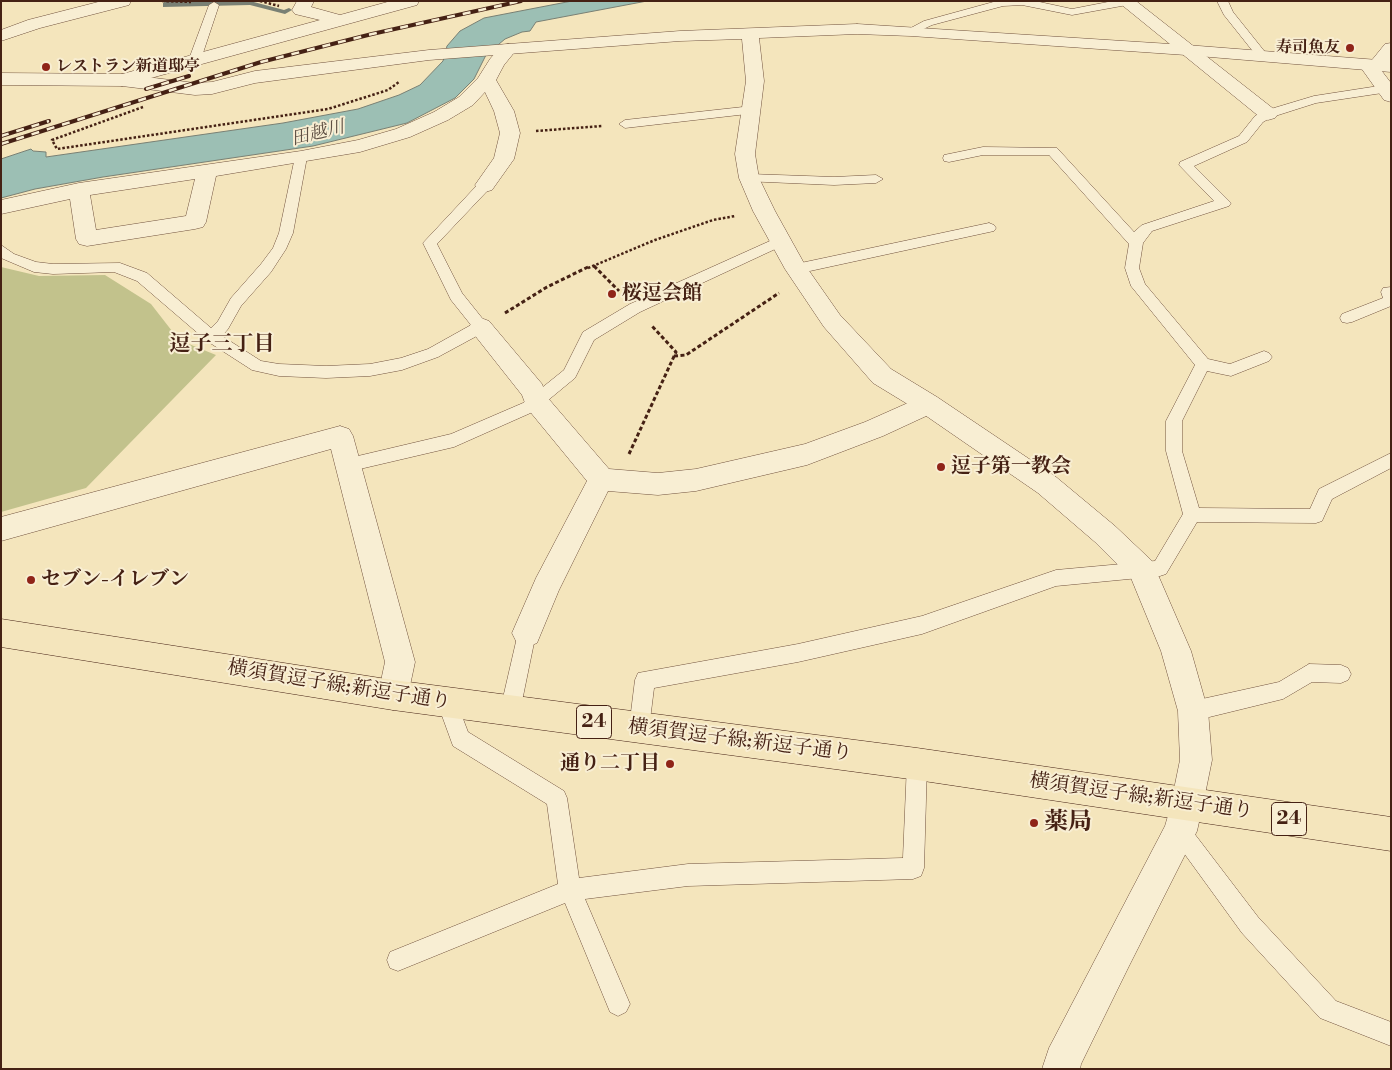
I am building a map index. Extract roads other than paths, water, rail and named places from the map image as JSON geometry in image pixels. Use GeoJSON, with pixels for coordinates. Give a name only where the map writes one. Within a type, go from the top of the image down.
{"type":"FeatureCollection","features":[{"type":"Feature","properties":{"kind":"main road","name":"横須賀逗子線;新逗子通り"},"geometry":{"type":"LineString","coordinates":[[1,633],[393,695],[917,764],[1184,818],[1391,834]]}},
{"type":"Feature","properties":{"kind":"street"},"geometry":{"type":"LineString","coordinates":[[1,36],[34,24],[123,1]]}},
{"type":"Feature","properties":{"kind":"street"},"geometry":{"type":"LineString","coordinates":[[306,1],[301,10],[338,20]]}},
{"type":"Feature","properties":{"kind":"street"},"geometry":{"type":"LineString","coordinates":[[122,80],[411,1]]}},
{"type":"Feature","properties":{"kind":"street"},"geometry":{"type":"LineString","coordinates":[[1126,2],[1268,114]]}},
{"type":"Feature","properties":{"kind":"street"},"geometry":{"type":"LineString","coordinates":[[1,79],[122,80],[195,89],[212,88],[255,77],[429,55],[680,36],[857,29],[1186,50],[1379,66]]}},
{"type":"Feature","properties":{"kind":"street"},"geometry":{"type":"LineString","coordinates":[[750,32],[755,81],[745,154],[749,178],[764,211],[799,273],[832,321],[882,376],[928,404],[1047,485],[1105,534],[1142,570],[1176,651],[1193,711],[1196,760],[1184,818],[1062,1061],[1060,1069]]}},
{"type":"Feature","properties":{"kind":"street"},"geometry":{"type":"LineString","coordinates":[[1379,66],[1391,48]]}},
{"type":"Feature","properties":{"kind":"street"},"geometry":{"type":"LineString","coordinates":[[1,207],[79,190],[301,157],[360,146],[403,133],[441,116],[466,101],[486,81],[505,50]]}},
{"type":"Feature","properties":{"kind":"street"},"geometry":{"type":"LineString","coordinates":[[1379,66],[1388,92]]}},
{"type":"Feature","properties":{"kind":"street"},"geometry":{"type":"LineString","coordinates":[[485,185],[504,160],[510,134],[504,111],[491,85],[486,81]]}},
{"type":"Feature","properties":{"kind":"street"},"geometry":{"type":"LineString","coordinates":[[79,190],[87,239],[195,222],[207,172]]}},
{"type":"Feature","properties":{"kind":"street"},"geometry":{"type":"LineString","coordinates":[[481,327],[533,391],[536,401],[609,480],[658,484],[696,480],[807,454],[874,429],[928,404]]}},
{"type":"Feature","properties":{"kind":"street"},"geometry":{"type":"LineString","coordinates":[[1,529],[340,436],[400,662],[393,695]]}},
{"type":"Feature","properties":{"kind":"street"},"geometry":{"type":"LineString","coordinates":[[527,633],[546,587],[609,480]]}},
{"type":"Feature","properties":{"kind":"lane"},"geometry":{"type":"LineString","coordinates":[[1222,1],[1228,13],[1263,57]]}},
{"type":"Feature","properties":{"kind":"lane"},"geometry":{"type":"LineString","coordinates":[[911,31],[928,23],[1003,4],[1022,2],[1072,12],[1126,2]]}},
{"type":"Feature","properties":{"kind":"lane"},"geometry":{"type":"LineString","coordinates":[[195,59],[214,5]]}},
{"type":"Feature","properties":{"kind":"lane"},"geometry":{"type":"LineString","coordinates":[[1264,357],[1231,370],[1204,364],[1138,286],[1132,268],[1139,236],[1147,228],[1224,203],[1185,165],[1243,139],[1260,119],[1268,114],[1314,100],[1388,92]]}},
{"type":"Feature","properties":{"kind":"lane"},"geometry":{"type":"LineString","coordinates":[[625,124],[752,110]]}},
{"type":"Feature","properties":{"kind":"lane"},"geometry":{"type":"LineString","coordinates":[[949,158],[983,151],[1052,152],[1136,243]]}},
{"type":"Feature","properties":{"kind":"lane"},"geometry":{"type":"LineString","coordinates":[[212,337],[224,325],[236,302],[266,268],[279,249],[286,233],[301,157]]}},
{"type":"Feature","properties":{"kind":"lane"},"geometry":{"type":"LineString","coordinates":[[749,178],[834,181],[876,179]]}},
{"type":"Feature","properties":{"kind":"lane"},"geometry":{"type":"LineString","coordinates":[[1,250],[9,256],[34,267],[53,269],[115,267],[142,277],[212,337],[257,366],[279,370],[326,372],[370,370],[402,364],[433,353],[481,327],[456,296],[430,243],[485,185]]}},
{"type":"Feature","properties":{"kind":"lane"},"geometry":{"type":"LineString","coordinates":[[799,273],[989,228]]}},
{"type":"Feature","properties":{"kind":"lane"},"geometry":{"type":"LineString","coordinates":[[347,465],[454,440],[529,407],[570,374],[588,336],[636,308],[781,241]]}},
{"type":"Feature","properties":{"kind":"lane"},"geometry":{"type":"LineString","coordinates":[[1347,318],[1391,300],[1388,292],[1391,292]]}},
{"type":"Feature","properties":{"kind":"lane"},"geometry":{"type":"LineString","coordinates":[[639,728],[645,680],[798,653],[922,625],[1056,578],[1160,568],[1192,514],[1174,452],[1174,421],[1204,364]]}},
{"type":"Feature","properties":{"kind":"lane"},"geometry":{"type":"LineString","coordinates":[[1192,514],[1316,516],[1325,494],[1391,460]]}},
{"type":"Feature","properties":{"kind":"lane"},"geometry":{"type":"LineString","coordinates":[[510,711],[527,633]]}},
{"type":"Feature","properties":{"kind":"lane"},"geometry":{"type":"LineString","coordinates":[[1193,711],[1283,690],[1308,673],[1341,674]]}},
{"type":"Feature","properties":{"kind":"lane"},"geometry":{"type":"LineString","coordinates":[[447,702],[460,739],[557,798],[570,890],[618,1004]]}},
{"type":"Feature","properties":{"kind":"lane"},"geometry":{"type":"LineString","coordinates":[[398,960],[570,890],[688,875],[913,868],[917,764]]}},
{"type":"Feature","properties":{"kind":"lane"},"geometry":{"type":"LineString","coordinates":[[1184,818],[1250,925],[1328,1010],[1391,1034]]}},
{"type":"Feature","properties":{"kind":"water","name":"田越川"},"geometry":{"type":"Polygon","coordinates":[[[572,1],[647,1],[536,22],[530,31],[505,39],[486,55],[474,79],[455,98],[407,123],[313,146],[103,177],[35,189],[1,198],[1,159],[31,149],[33,151],[46,152],[46,157],[283,123],[358,109],[399,95],[420,85],[443,61],[447,46],[460,31],[484,18],[572,1]]]}},
{"type":"Feature","properties":{"kind":"waterway"},"geometry":{"type":"LineString","coordinates":[[222,1],[166,3],[165,6],[250,3],[285,12],[289,10]]}},
{"type":"Feature","properties":{"kind":"railway"},"geometry":{"type":"LineString","coordinates":[[1,144],[261,62],[372,34],[521,1]]}},
{"type":"Feature","properties":{"kind":"railway"},"geometry":{"type":"LineString","coordinates":[[146,89],[189,76]]}},
{"type":"Feature","properties":{"kind":"railway"},"geometry":{"type":"LineString","coordinates":[[1,136],[49,121]]}},
{"type":"Feature","properties":{"kind":"place","name":"寿司魚友"},"geometry":{"type":"Point","coordinates":[1350,48]}},
{"type":"Feature","properties":{"kind":"place","name":"レストラン新道邸亭"},"geometry":{"type":"Point","coordinates":[46,67]}},
{"type":"Feature","properties":{"kind":"place","name":"桜逗会館"},"geometry":{"type":"Point","coordinates":[612,294]}},
{"type":"Feature","properties":{"kind":"place","name":"逗子第一教会"},"geometry":{"type":"Point","coordinates":[941,467]}},
{"type":"Feature","properties":{"kind":"place","name":"セブン-イレブン"},"geometry":{"type":"Point","coordinates":[31,580]}},
{"type":"Feature","properties":{"kind":"place","name":"通り二丁目"},"geometry":{"type":"Point","coordinates":[670,764]}},
{"type":"Feature","properties":{"kind":"place","name":"薬局"},"geometry":{"type":"Point","coordinates":[1034,823]}},
{"type":"Feature","properties":{"kind":"district","name":"逗子三丁目"},"geometry":{"type":"Point","coordinates":[222,345]}}]}
